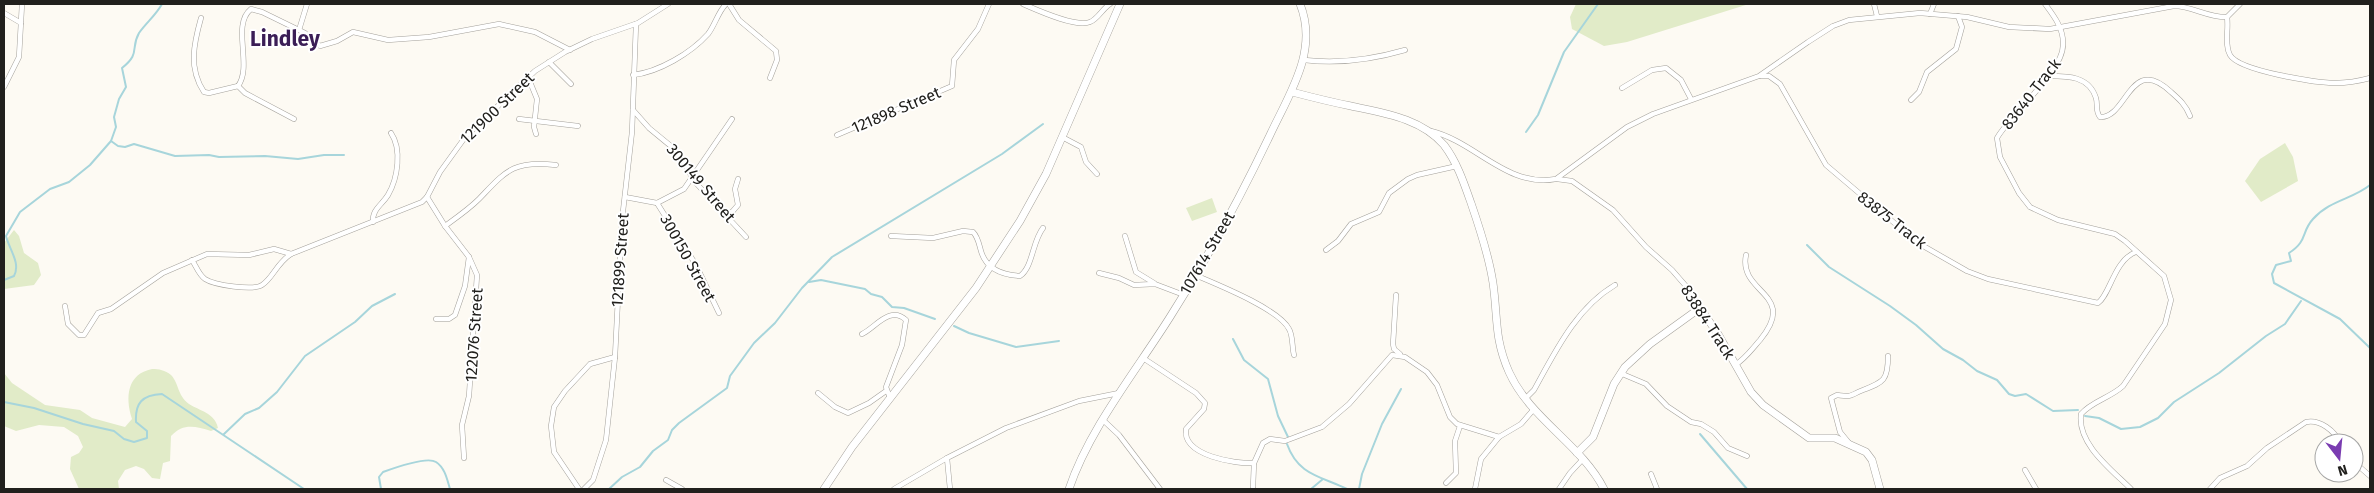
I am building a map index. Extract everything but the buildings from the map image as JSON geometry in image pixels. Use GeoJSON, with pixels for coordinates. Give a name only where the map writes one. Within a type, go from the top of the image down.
{"type":"FeatureCollection","features":[{"type":"Feature","properties":{"kind":"street"},"geometry":{"type":"LineString","coordinates":[[4,87],[18,60],[22,4]]}},
{"type":"Feature","properties":{"kind":"street"},"geometry":{"type":"LineString","coordinates":[[299,30],[307,4]]}},
{"type":"Feature","properties":{"kind":"street","name":"121900 Street"},"geometry":{"type":"LineString","coordinates":[[427,198],[440,172],[462,140],[528,77],[570,50],[592,39],[636,24],[668,4]]}},
{"type":"Feature","properties":{"kind":"street"},"geometry":{"type":"LineString","coordinates":[[634,75],[662,66],[685,52],[707,35],[728,4],[739,20],[776,51],[777,60],[770,78]]}},
{"type":"Feature","properties":{"kind":"street","name":"121898 Street"},"geometry":{"type":"LineString","coordinates":[[837,135],[952,86],[954,60],[978,29],[989,4]]}},
{"type":"Feature","properties":{"kind":"street"},"geometry":{"type":"LineString","coordinates":[[1023,4],[1054,17],[1087,23],[1093,20],[1110,4]]}},
{"type":"Feature","properties":{"kind":"street"},"geometry":{"type":"LineString","coordinates":[[824,489],[852,447],[991,267],[1020,221],[1046,174],[1120,4]]}},
{"type":"Feature","properties":{"kind":"street","name":"107614 Street"},"geometry":{"type":"LineString","coordinates":[[1069,489],[1103,420],[1119,393],[1212,249],[1292,92],[1304,60],[1305,27],[1300,4]]}},
{"type":"Feature","properties":{"kind":"street"},"geometry":{"type":"LineString","coordinates":[[1874,4],[1877,16]]}},
{"type":"Feature","properties":{"kind":"street"},"geometry":{"type":"LineString","coordinates":[[1930,14],[1934,4]]}},
{"type":"Feature","properties":{"kind":"street"},"geometry":{"type":"LineString","coordinates":[[2045,4],[2060,28]]}},
{"type":"Feature","properties":{"kind":"street"},"geometry":{"type":"LineString","coordinates":[[1292,92],[1394,116],[1449,137],[1508,172],[1521,178],[1536,181],[1556,179],[1627,127],[1653,114],[1759,76],[1833,26],[1849,20],[1877,16],[1930,14],[1958,16],[2030,29],[2060,28],[2174,6],[2227,17],[2240,4]]}},
{"type":"Feature","properties":{"kind":"street"},"geometry":{"type":"LineString","coordinates":[[238,86],[244,71],[242,39],[247,13],[254,9],[299,30],[320,46],[337,41],[352,32],[388,40],[429,37],[499,24],[535,32],[570,50]]}},
{"type":"Feature","properties":{"kind":"street"},"geometry":{"type":"LineString","coordinates":[[4,13],[21,23]]}},
{"type":"Feature","properties":{"kind":"street"},"geometry":{"type":"LineString","coordinates":[[1911,100],[1920,90],[1927,72],[1956,49],[1962,28],[1958,16]]}},
{"type":"Feature","properties":{"kind":"street"},"geometry":{"type":"LineString","coordinates":[[2227,17],[2228,48],[2232,57],[2241,64],[2287,77],[2315,82],[2340,83],[2370,78]]}},
{"type":"Feature","properties":{"kind":"street"},"geometry":{"type":"LineString","coordinates":[[201,18],[193,57],[195,72],[204,92],[209,93],[238,86],[253,97],[294,119]]}},
{"type":"Feature","properties":{"kind":"street","name":"121899 Street"},"geometry":{"type":"LineString","coordinates":[[584,489],[593,480],[605,444],[615,356],[625,197],[633,110],[636,24]]}},
{"type":"Feature","properties":{"kind":"street","name":"83640 Track"},"geometry":{"type":"LineString","coordinates":[[2060,28],[2064,44],[2062,54],[2049,76],[2006,123],[1997,138],[2000,157],[2030,207],[2058,220],[2115,234],[2164,276],[2171,300],[2161,331],[2144,352],[2123,386],[2116,393],[2085,409],[2081,418],[2083,429],[2097,456],[2130,489]]}},
{"type":"Feature","properties":{"kind":"street"},"geometry":{"type":"LineString","coordinates":[[1304,60],[1322,61],[1382,56],[1405,50]]}},
{"type":"Feature","properties":{"kind":"street"},"geometry":{"type":"LineString","coordinates":[[549,62],[571,84]]}},
{"type":"Feature","properties":{"kind":"street"},"geometry":{"type":"LineString","coordinates":[[1622,88],[1652,70],[1666,68],[1681,80],[1691,99]]}},
{"type":"Feature","properties":{"kind":"street","name":"83875 Track"},"geometry":{"type":"LineString","coordinates":[[1759,76],[1766,75],[1780,84],[1826,165],[1858,194],[1886,215],[1907,236],[1967,271],[1988,279],[2098,303],[2105,296],[2113,275],[2130,254],[2136,252]]}},
{"type":"Feature","properties":{"kind":"street"},"geometry":{"type":"LineString","coordinates":[[2049,76],[2075,77],[2084,81],[2095,96],[2097,112],[2100,117],[2111,113],[2133,85],[2146,80],[2160,83],[2185,105],[2190,116]]}},
{"type":"Feature","properties":{"kind":"street"},"geometry":{"type":"LineString","coordinates":[[528,77],[537,99],[536,134]]}},
{"type":"Feature","properties":{"kind":"street","name":"300149 Street"},"geometry":{"type":"LineString","coordinates":[[633,110],[649,128],[674,148],[692,177],[746,236]]}},
{"type":"Feature","properties":{"kind":"street"},"geometry":{"type":"LineString","coordinates":[[519,119],[535,119],[578,126]]}},
{"type":"Feature","properties":{"kind":"street"},"geometry":{"type":"LineString","coordinates":[[625,197],[657,203],[684,189],[732,119]]}},
{"type":"Feature","properties":{"kind":"street"},"geometry":{"type":"LineString","coordinates":[[1428,130],[1443,144],[1457,166],[1486,252],[1493,284],[1497,340],[1511,378],[1525,399],[1594,472],[1604,489]]}},
{"type":"Feature","properties":{"kind":"street"},"geometry":{"type":"LineString","coordinates":[[373,222],[374,212],[390,189],[398,159],[396,142],[391,133]]}},
{"type":"Feature","properties":{"kind":"street"},"geometry":{"type":"LineString","coordinates":[[1062,137],[1081,147],[1086,162],[1097,174]]}},
{"type":"Feature","properties":{"kind":"street"},"geometry":{"type":"LineString","coordinates":[[445,226],[477,201],[508,170],[537,163],[556,165]]}},
{"type":"Feature","properties":{"kind":"street"},"geometry":{"type":"LineString","coordinates":[[1326,250],[1338,240],[1351,224],[1379,212],[1389,193],[1408,179],[1457,166]]}},
{"type":"Feature","properties":{"kind":"street"},"geometry":{"type":"LineString","coordinates":[[725,214],[734,211],[738,205],[735,189],[738,179]]}},
{"type":"Feature","properties":{"kind":"street","name":"83884 Track"},"geometry":{"type":"LineString","coordinates":[[1556,179],[1572,182],[1613,210],[1646,247],[1672,270],[1692,293],[1735,365],[1771,327],[1774,315],[1768,299],[1748,275],[1745,263],[1746,255]]}},
{"type":"Feature","properties":{"kind":"street"},"geometry":{"type":"LineString","coordinates":[[192,260],[205,279],[214,283],[248,288],[263,285],[280,262],[291,254],[373,222],[427,198]]}},
{"type":"Feature","properties":{"kind":"street","name":"122076 Street"},"geometry":{"type":"LineString","coordinates":[[427,198],[445,226],[469,257],[476,269],[478,278],[469,396],[462,425],[464,458]]}},
{"type":"Feature","properties":{"kind":"street","name":"300150 Street"},"geometry":{"type":"LineString","coordinates":[[657,203],[696,265],[719,313]]}},
{"type":"Feature","properties":{"kind":"street"},"geometry":{"type":"LineString","coordinates":[[891,236],[933,238],[959,232],[973,232],[976,234],[983,257],[991,267],[1003,273],[1022,275],[1030,262],[1034,242],[1043,228]]}},
{"type":"Feature","properties":{"kind":"street"},"geometry":{"type":"LineString","coordinates":[[1125,236],[1136,272],[1155,284],[1184,295]]}},
{"type":"Feature","properties":{"kind":"street"},"geometry":{"type":"LineString","coordinates":[[65,306],[70,328],[79,335],[84,335],[96,314],[109,310],[155,277],[192,260],[209,254],[248,255],[274,249],[291,254]]}},
{"type":"Feature","properties":{"kind":"street"},"geometry":{"type":"LineString","coordinates":[[436,319],[449,319],[455,315],[465,286],[469,257]]}},
{"type":"Feature","properties":{"kind":"street"},"geometry":{"type":"LineString","coordinates":[[1098,273],[1119,278],[1134,285],[1155,284]]}},
{"type":"Feature","properties":{"kind":"street"},"geometry":{"type":"LineString","coordinates":[[1195,275],[1257,302],[1272,313],[1289,328],[1294,355]]}},
{"type":"Feature","properties":{"kind":"street"},"geometry":{"type":"LineString","coordinates":[[1525,399],[1534,390],[1576,320],[1596,297],[1615,285]]}},
{"type":"Feature","properties":{"kind":"street"},"geometry":{"type":"LineString","coordinates":[[1396,295],[1394,349],[1424,369],[1433,378],[1450,417],[1460,426],[1499,437]]}},
{"type":"Feature","properties":{"kind":"street"},"geometry":{"type":"LineString","coordinates":[[1577,453],[1593,437],[1620,372],[1650,344],[1700,308]]}},
{"type":"Feature","properties":{"kind":"street"},"geometry":{"type":"LineString","coordinates":[[862,334],[887,317],[903,317],[906,320],[902,345],[888,378],[886,391],[890,398]]}},
{"type":"Feature","properties":{"kind":"street"},"geometry":{"type":"LineString","coordinates":[[1253,487],[1254,463],[1260,447],[1267,440],[1284,442],[1322,427],[1349,404],[1389,358],[1400,354]]}},
{"type":"Feature","properties":{"kind":"street"},"geometry":{"type":"LineString","coordinates":[[579,489],[554,452],[551,426],[554,408],[565,390],[590,364],[615,356]]}},
{"type":"Feature","properties":{"kind":"street"},"geometry":{"type":"LineString","coordinates":[[1849,443],[1840,432],[1831,398],[1837,394],[1850,397],[1878,385],[1887,374],[1888,356]]}},
{"type":"Feature","properties":{"kind":"street"},"geometry":{"type":"LineString","coordinates":[[1143,358],[1182,383],[1204,400],[1205,408],[1186,432],[1192,445],[1216,459],[1230,462],[1254,463]]}},
{"type":"Feature","properties":{"kind":"street"},"geometry":{"type":"LineString","coordinates":[[1735,365],[1751,392],[1763,405],[1804,436],[1815,439],[1834,438],[1866,452],[1870,456],[1880,489]]}},
{"type":"Feature","properties":{"kind":"street"},"geometry":{"type":"LineString","coordinates":[[1620,372],[1646,384],[1667,406],[1691,422],[1701,424],[1714,432],[1728,448],[1747,456]]}},
{"type":"Feature","properties":{"kind":"street"},"geometry":{"type":"LineString","coordinates":[[818,393],[835,407],[848,413],[869,403],[886,391]]}},
{"type":"Feature","properties":{"kind":"street"},"geometry":{"type":"LineString","coordinates":[[889,489],[1006,428],[1079,401],[1119,393]]}},
{"type":"Feature","properties":{"kind":"street"},"geometry":{"type":"LineString","coordinates":[[1475,489],[1481,459],[1499,437],[1521,424],[1534,409]]}},
{"type":"Feature","properties":{"kind":"street"},"geometry":{"type":"LineString","coordinates":[[1103,420],[1119,435],[1160,489]]}},
{"type":"Feature","properties":{"kind":"street"},"geometry":{"type":"LineString","coordinates":[[2210,489],[2220,478],[2247,466],[2274,442],[2306,422],[2311,421],[2334,433]]}},
{"type":"Feature","properties":{"kind":"street"},"geometry":{"type":"LineString","coordinates":[[1446,483],[1456,473],[1455,440],[1460,426]]}},
{"type":"Feature","properties":{"kind":"street"},"geometry":{"type":"LineString","coordinates":[[947,458],[950,489]]}},
{"type":"Feature","properties":{"kind":"street"},"geometry":{"type":"LineString","coordinates":[[1559,489],[1570,473],[1583,460]]}},
{"type":"Feature","properties":{"kind":"street"},"geometry":{"type":"LineString","coordinates":[[2025,470],[2036,489]]}},
{"type":"Feature","properties":{"kind":"street"},"geometry":{"type":"LineString","coordinates":[[1651,474],[1657,489]]}},
{"type":"Feature","properties":{"kind":"street"},"geometry":{"type":"LineString","coordinates":[[666,480],[682,489]]}},
{"type":"Feature","properties":{"kind":"green space"},"geometry":{"type":"Polygon","coordinates":[[[1576,4],[1749,4],[1627,42],[1604,46],[1572,29],[1570,17],[1576,4]]]}},
{"type":"Feature","properties":{"kind":"green space"},"geometry":{"type":"Polygon","coordinates":[[[2285,143],[2293,157],[2298,181],[2261,202],[2245,181],[2260,159],[2285,143]]]}},
{"type":"Feature","properties":{"kind":"green space"},"geometry":{"type":"Polygon","coordinates":[[[1212,198],[1217,212],[1192,221],[1186,208],[1212,198]]]}},
{"type":"Feature","properties":{"kind":"green space"},"geometry":{"type":"Polygon","coordinates":[[[14,230],[19,236],[24,253],[38,263],[41,275],[34,285],[4,289],[4,243],[14,230]]]}},
{"type":"Feature","properties":{"kind":"green space"},"geometry":{"type":"Polygon","coordinates":[[[152,369],[162,370],[171,375],[185,400],[207,413],[214,419],[218,428],[211,431],[185,427],[171,436],[170,461],[163,463],[160,479],[152,478],[144,469],[136,466],[125,470],[118,481],[119,489],[79,489],[70,469],[71,457],[79,453],[83,447],[78,436],[64,427],[39,425],[16,431],[4,426],[4,373],[12,383],[45,405],[80,410],[92,418],[125,427],[132,419],[129,395],[133,381],[137,376],[152,369]]]}},
{"type":"Feature","properties":{"kind":"waterway"},"geometry":{"type":"LineString","coordinates":[[4,280],[14,276],[16,271],[15,261],[6,236],[20,212],[50,189],[69,182],[90,165],[111,141],[116,127],[114,117],[119,99],[126,87],[122,68],[133,55],[136,38],[139,33],[162,4]]}},
{"type":"Feature","properties":{"kind":"waterway"},"geometry":{"type":"LineString","coordinates":[[1526,132],[1538,115],[1564,52],[1598,4]]}},
{"type":"Feature","properties":{"kind":"waterway"},"geometry":{"type":"LineString","coordinates":[[609,489],[622,477],[640,467],[653,451],[668,440],[672,430],[679,423],[727,388],[730,376],[754,343],[775,323],[802,288],[832,257],[1002,154],[1043,124]]}},
{"type":"Feature","properties":{"kind":"waterway"},"geometry":{"type":"LineString","coordinates":[[111,141],[118,146],[125,147],[134,144],[175,156],[265,156],[298,159],[324,155],[344,155]]}},
{"type":"Feature","properties":{"kind":"waterway"},"geometry":{"type":"LineString","coordinates":[[2370,185],[2327,208],[2313,219],[2302,240],[2289,253],[2291,261],[2276,265],[2272,274],[2274,283],[2340,319],[2370,348]]}},
{"type":"Feature","properties":{"kind":"waterway"},"geometry":{"type":"LineString","coordinates":[[1807,245],[1829,267],[1890,306],[1916,325],[1943,349],[1963,360],[1977,371],[1997,380],[2009,394],[2015,396],[2026,394],[2053,411],[2078,410]]}},
{"type":"Feature","properties":{"kind":"waterway"},"geometry":{"type":"LineString","coordinates":[[809,282],[821,280],[865,289],[871,294],[882,297],[892,307],[904,308],[935,319]]}},
{"type":"Feature","properties":{"kind":"waterway"},"geometry":{"type":"LineString","coordinates":[[224,434],[245,414],[259,408],[277,392],[305,356],[355,322],[372,306],[395,294]]}},
{"type":"Feature","properties":{"kind":"waterway"},"geometry":{"type":"LineString","coordinates":[[2085,416],[2099,418],[2121,429],[2140,427],[2158,418],[2174,402],[2219,373],[2266,336],[2285,324],[2301,301]]}},
{"type":"Feature","properties":{"kind":"waterway"},"geometry":{"type":"LineString","coordinates":[[954,326],[969,333],[1016,347],[1059,341]]}},
{"type":"Feature","properties":{"kind":"waterway"},"geometry":{"type":"LineString","coordinates":[[1233,339],[1244,360],[1268,379],[1278,416],[1288,437]]}},
{"type":"Feature","properties":{"kind":"waterway"},"geometry":{"type":"LineString","coordinates":[[1359,489],[1362,474],[1382,424],[1401,389]]}},
{"type":"Feature","properties":{"kind":"waterway"},"geometry":{"type":"LineString","coordinates":[[4,402],[34,408],[83,424],[114,431],[124,439],[134,442],[147,438],[147,431],[136,422],[137,410],[141,401],[149,396],[162,394],[304,489]]}},
{"type":"Feature","properties":{"kind":"waterway"},"geometry":{"type":"LineString","coordinates":[[1700,434],[1747,489]]}},
{"type":"Feature","properties":{"kind":"waterway"},"geometry":{"type":"LineString","coordinates":[[1287,444],[1297,462],[1304,468],[1319,477],[1347,489]]}},
{"type":"Feature","properties":{"kind":"waterway"},"geometry":{"type":"LineString","coordinates":[[381,489],[379,477],[383,472],[425,460],[436,462],[442,467],[450,489]]}},
{"type":"Feature","properties":{"kind":"waterway"},"geometry":{"type":"LineString","coordinates":[[1311,489],[1323,479]]}},
{"type":"Feature","properties":{"kind":"district","name":"Lindley"},"geometry":{"type":"Point","coordinates":[285,39]}}]}
